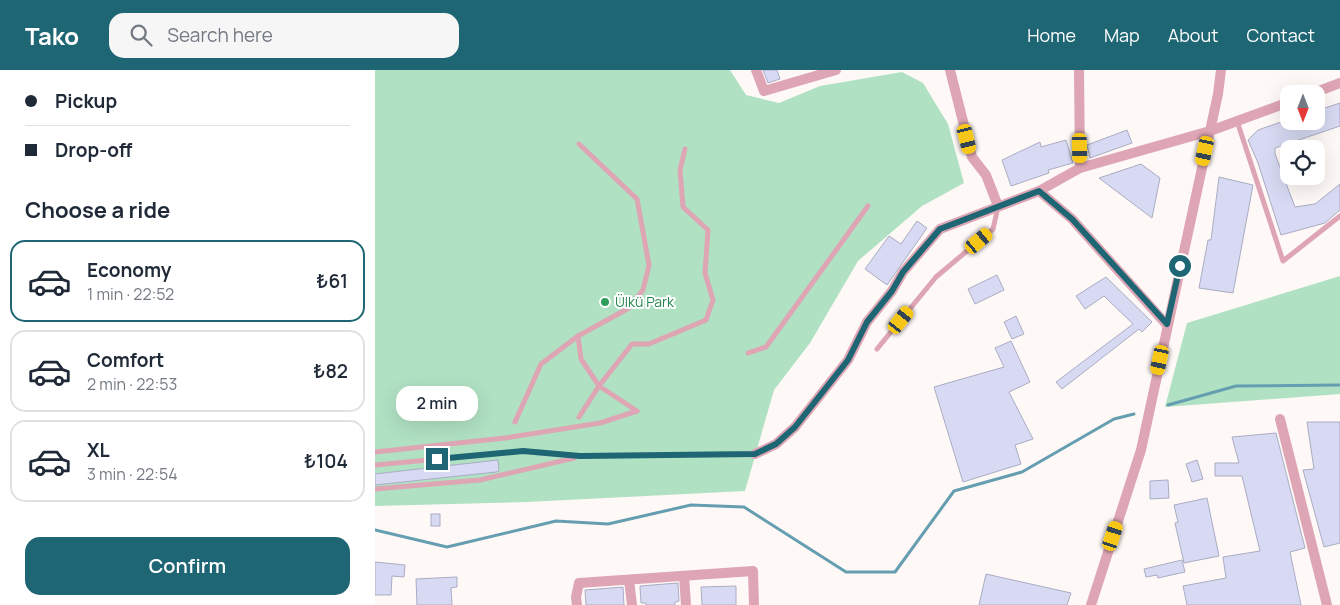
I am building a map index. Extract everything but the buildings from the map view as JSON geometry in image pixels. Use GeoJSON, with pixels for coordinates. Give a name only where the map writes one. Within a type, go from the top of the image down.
{"type":"FeatureCollection","features":[{"type":"Feature","properties":{"kind":"street"},"geometry":{"type":"LineString","coordinates":[[756,70],[764,91],[836,70]]}},
{"type":"Feature","properties":{"kind":"street"},"geometry":{"type":"LineString","coordinates":[[949,70],[972,157],[986,175],[999,206]]}},
{"type":"Feature","properties":{"kind":"street"},"geometry":{"type":"LineString","coordinates":[[1079,70],[1080,168]]}},
{"type":"Feature","properties":{"kind":"street"},"geometry":{"type":"LineString","coordinates":[[1091,605],[1141,450],[1218,94],[1221,70]]}},
{"type":"Feature","properties":{"kind":"street"},"geometry":{"type":"LineString","coordinates":[[1325,89],[1340,83]]}},
{"type":"Feature","properties":{"kind":"street"},"geometry":{"type":"LineString","coordinates":[[755,454],[776,444],[795,427],[848,360],[867,322],[892,291],[903,272],[940,229],[1039,191],[1080,168],[1210,131],[1280,105]]}},
{"type":"Feature","properties":{"kind":"street"},"geometry":{"type":"LineString","coordinates":[[1039,191],[1072,219],[1167,324]]}},
{"type":"Feature","properties":{"kind":"street"},"geometry":{"type":"LineString","coordinates":[[1279,418],[1327,605]]}},
{"type":"Feature","properties":{"kind":"street"},"geometry":{"type":"LineString","coordinates":[[577,605],[576,596],[579,583],[753,571],[754,605]]}},
{"type":"Feature","properties":{"kind":"street"},"geometry":{"type":"LineString","coordinates":[[684,576],[686,605]]}},
{"type":"Feature","properties":{"kind":"street"},"geometry":{"type":"LineString","coordinates":[[629,580],[631,605]]}},
{"type":"Feature","properties":{"kind":"lane"},"geometry":{"type":"LineString","coordinates":[[1237,121],[1283,261],[1340,216]]}},
{"type":"Feature","properties":{"kind":"lane"},"geometry":{"type":"LineString","coordinates":[[515,422],[541,364],[578,336],[629,308],[643,290],[649,265],[637,199],[579,144]]}},
{"type":"Feature","properties":{"kind":"lane"},"geometry":{"type":"LineString","coordinates":[[579,417],[599,386],[632,344],[649,344],[706,320],[713,300],[705,273],[708,230],[683,207],[680,170],[685,148]]}},
{"type":"Feature","properties":{"kind":"lane"},"geometry":{"type":"LineString","coordinates":[[748,353],[766,347],[868,206]]}},
{"type":"Feature","properties":{"kind":"lane"},"geometry":{"type":"LineString","coordinates":[[877,349],[936,276],[993,229],[999,206]]}},
{"type":"Feature","properties":{"kind":"lane"},"geometry":{"type":"LineString","coordinates":[[578,336],[581,358],[599,386],[637,411],[600,424],[505,438],[376,452],[377,465],[523,451],[580,456],[755,454]]}},
{"type":"Feature","properties":{"kind":"lane"},"geometry":{"type":"LineString","coordinates":[[375,489],[480,480],[580,456]]}},
{"type":"Feature","properties":{"kind":"green space","name":"Ülkü Park"},"geometry":{"type":"Polygon","coordinates":[[[375,70],[730,70],[746,95],[779,103],[820,86],[902,72],[923,83],[948,124],[964,183],[922,206],[858,261],[810,343],[774,390],[745,491],[527,502],[375,506],[375,70]]]}},
{"type":"Feature","properties":{"kind":"green space"},"geometry":{"type":"Polygon","coordinates":[[[1340,276],[1340,394],[1165,407],[1187,323],[1340,276]]]}},
{"type":"Feature","properties":{"kind":"waterway"},"geometry":{"type":"LineString","coordinates":[[1168,405],[1236,386],[1340,385]]}},
{"type":"Feature","properties":{"kind":"waterway"},"geometry":{"type":"LineString","coordinates":[[375,530],[447,547],[556,521],[608,524],[691,505],[744,507],[846,572],[895,572],[954,491],[1022,472],[1114,419],[1134,414]]}},
{"type":"Feature","properties":{"kind":"place","name":"Ülkü Park"},"geometry":{"type":"Point","coordinates":[605,302]}},
{"type":"Feature","properties":{"kind":"route"},"geometry":{"type":"LineString","coordinates":[[437,459],[523,451],[580,456],[755,454],[776,444],[795,427],[848,360],[867,322],[892,291],[903,272],[940,229],[1039,191],[1072,219],[1167,324],[1180,266]]}}]}
